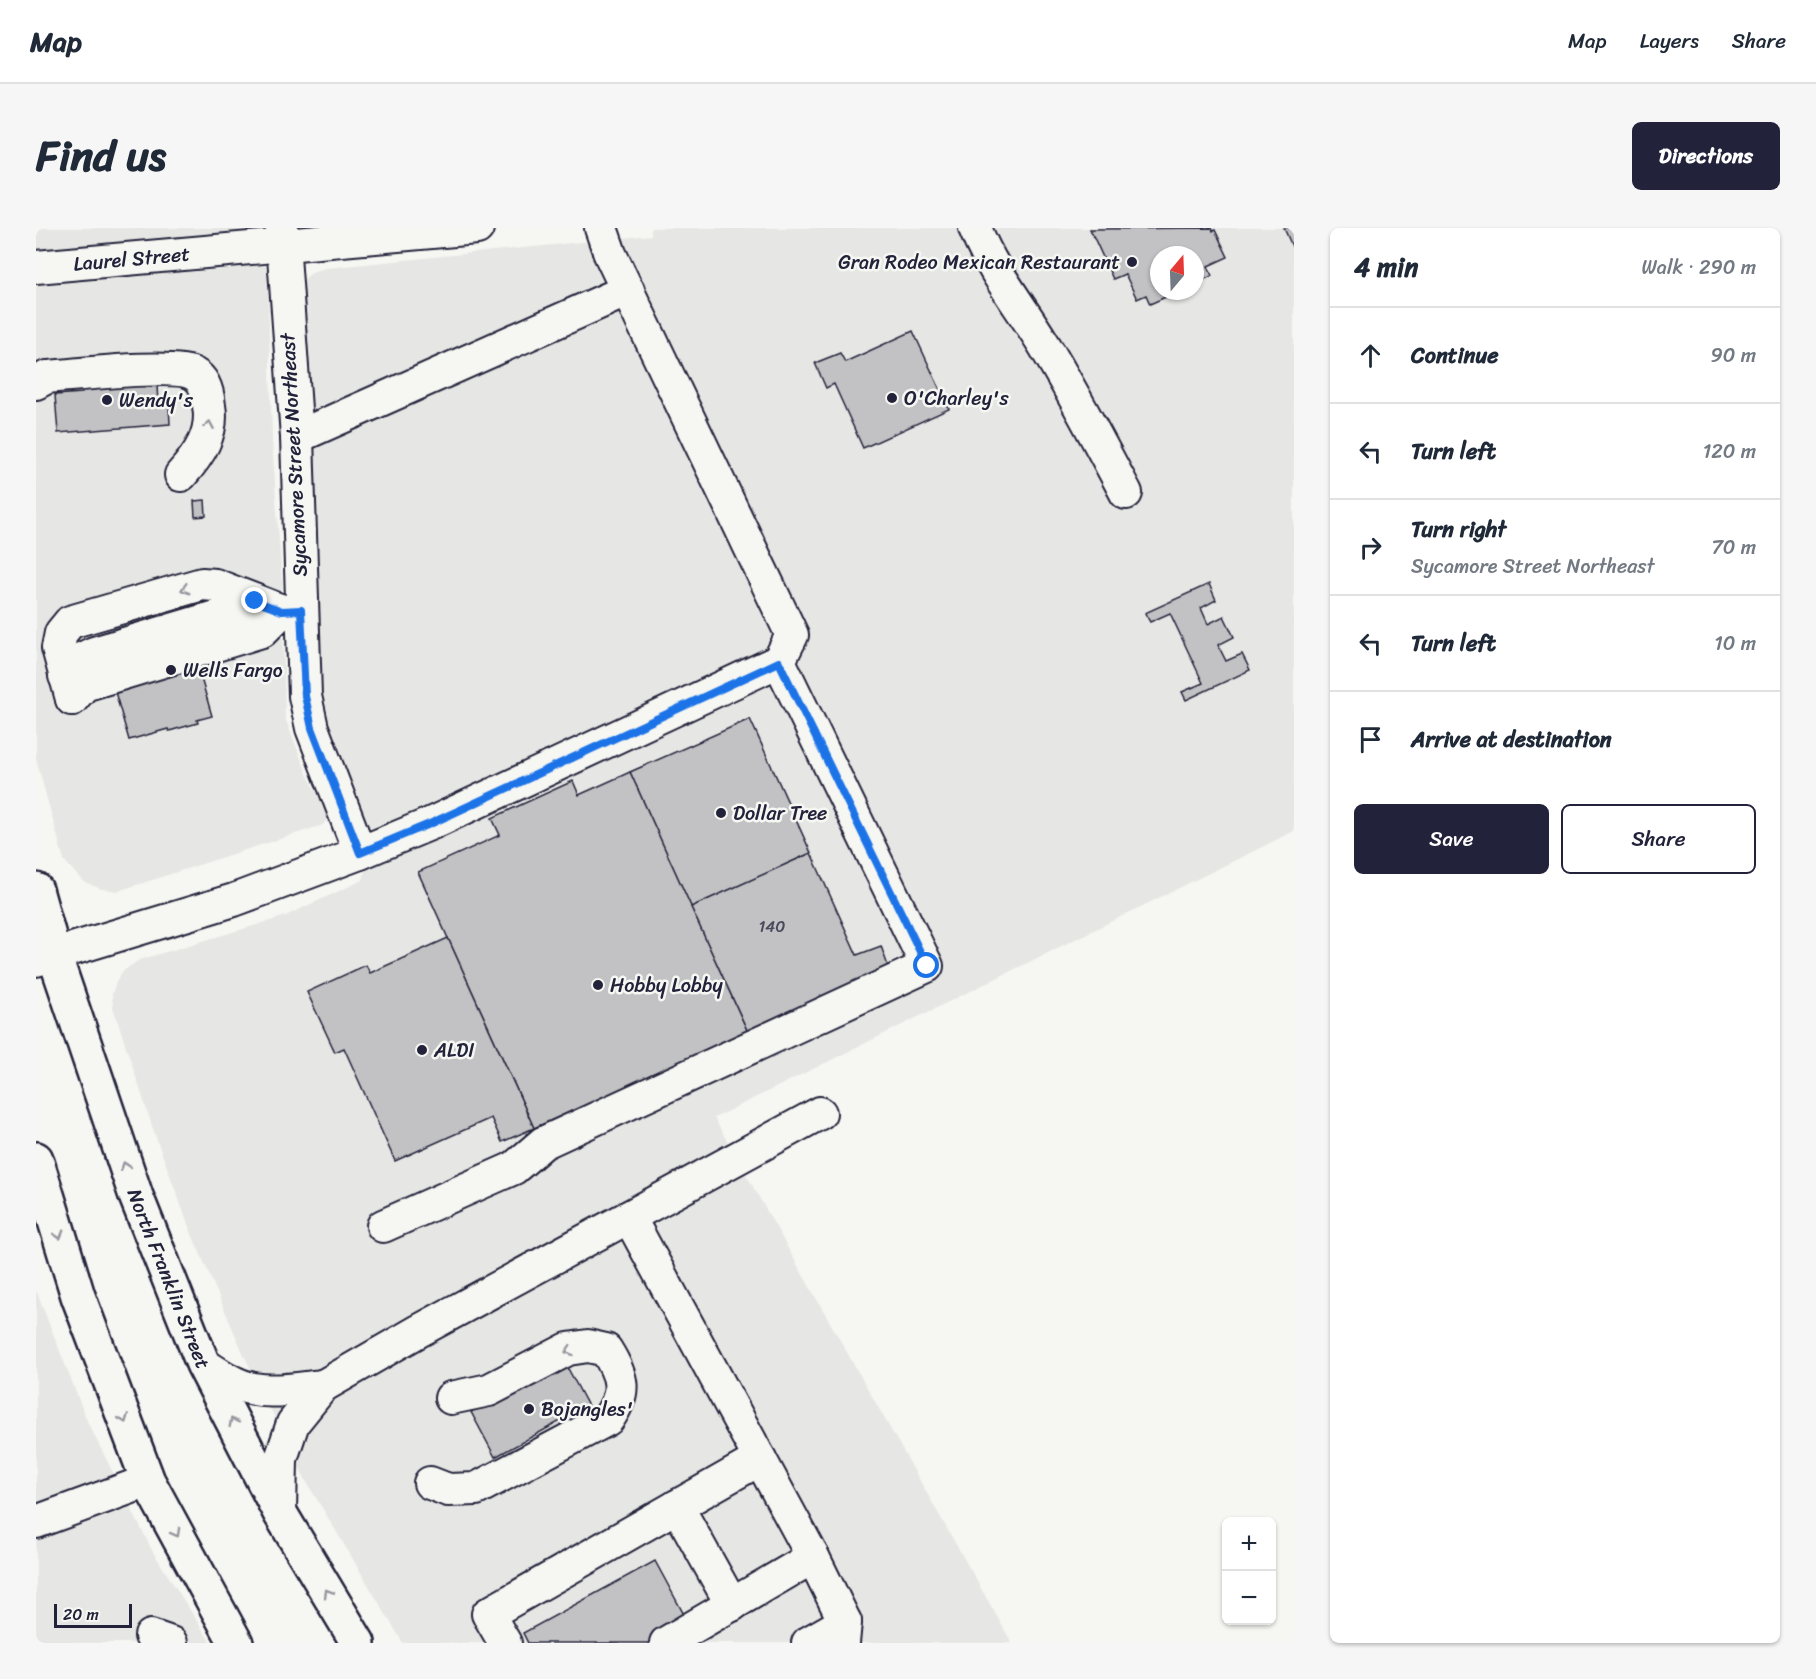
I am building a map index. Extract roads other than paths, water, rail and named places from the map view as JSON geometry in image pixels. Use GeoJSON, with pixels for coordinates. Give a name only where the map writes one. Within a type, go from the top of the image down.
{"type":"FeatureCollection","features":[{"type":"Feature","properties":{"kind":"main road","name":"North Franklin Street"},"geometry":{"type":"LineString","coordinates":[[36,890],[45,957],[203,1364],[280,1513],[358,1643]]}},
{"type":"Feature","properties":{"kind":"main road"},"geometry":{"type":"LineString","coordinates":[[36,1159],[78,1296],[148,1482],[236,1643]]}},
{"type":"Feature","properties":{"kind":"street","name":"Laurel Street"},"geometry":{"type":"LineString","coordinates":[[36,267],[282,236],[477,228]]}},
{"type":"Feature","properties":{"kind":"street"},"geometry":{"type":"LineString","coordinates":[[45,957],[234,900],[360,853],[442,818],[779,662],[792,635],[628,290],[601,228]]}},
{"type":"Feature","properties":{"kind":"street"},"geometry":{"type":"LineString","coordinates":[[975,228],[1008,290],[1075,396],[1126,493]]}},
{"type":"Feature","properties":{"kind":"street","name":"Sycamore Street Northeast"},"geometry":{"type":"LineString","coordinates":[[282,236],[297,438],[269,604],[305,696],[312,728],[360,853]]}},
{"type":"Feature","properties":{"kind":"street"},"geometry":{"type":"LineString","coordinates":[[297,438],[628,290]]}},
{"type":"Feature","properties":{"kind":"street"},"geometry":{"type":"LineString","coordinates":[[36,382],[47,376],[174,368],[195,374],[207,388],[211,415],[207,437],[195,459],[181,475]]}},
{"type":"Feature","properties":{"kind":"street"},"geometry":{"type":"LineString","coordinates":[[202,584],[215,585],[269,604],[262,631],[84,684],[66,680],[58,648],[61,633],[70,622],[202,584]]}},
{"type":"Feature","properties":{"kind":"street"},"geometry":{"type":"LineString","coordinates":[[383,1226],[514,1168],[543,1143],[927,966],[779,662]]}},
{"type":"Feature","properties":{"kind":"street"},"geometry":{"type":"LineString","coordinates":[[280,1513],[281,1458],[293,1423],[322,1386],[820,1113]]}},
{"type":"Feature","properties":{"kind":"street"},"geometry":{"type":"LineString","coordinates":[[629,1217],[813,1557],[844,1632],[808,1643]]}},
{"type":"Feature","properties":{"kind":"street"},"geometry":{"type":"LineString","coordinates":[[430,1483],[448,1490],[476,1488],[608,1419],[618,1404],[621,1387],[617,1368],[606,1350],[588,1346],[568,1349],[489,1390],[451,1398]]}},
{"type":"Feature","properties":{"kind":"street"},"geometry":{"type":"LineString","coordinates":[[203,1364],[236,1383],[258,1390],[280,1391],[322,1386]]}},
{"type":"Feature","properties":{"kind":"street"},"geometry":{"type":"LineString","coordinates":[[505,1643],[488,1614],[760,1459]]}},
{"type":"Feature","properties":{"kind":"street"},"geometry":{"type":"LineString","coordinates":[[36,1522],[148,1482]]}},
{"type":"Feature","properties":{"kind":"street"},"geometry":{"type":"LineString","coordinates":[[677,1506],[732,1605]]}},
{"type":"Feature","properties":{"kind":"street"},"geometry":{"type":"LineString","coordinates":[[666,1643],[813,1557]]}},
{"type":"Feature","properties":{"kind":"place","name":"Gran Rodeo Mexican Restaurant"},"geometry":{"type":"Point","coordinates":[1132,262]}},
{"type":"Feature","properties":{"kind":"place","name":"O'Charley's"},"geometry":{"type":"Point","coordinates":[892,398]}},
{"type":"Feature","properties":{"kind":"place","name":"Wendy's"},"geometry":{"type":"Point","coordinates":[107,400]}},
{"type":"Feature","properties":{"kind":"place","name":"Wells Fargo"},"geometry":{"type":"Point","coordinates":[171,670]}},
{"type":"Feature","properties":{"kind":"place","name":"Dollar Tree"},"geometry":{"type":"Point","coordinates":[721,813]}},
{"type":"Feature","properties":{"kind":"place","name":"Hobby Lobby"},"geometry":{"type":"Point","coordinates":[598,985]}},
{"type":"Feature","properties":{"kind":"place","name":"ALDI"},"geometry":{"type":"Point","coordinates":[422,1050]}},
{"type":"Feature","properties":{"kind":"place","name":"Bojangles'"},"geometry":{"type":"Point","coordinates":[529,1409]}}]}
